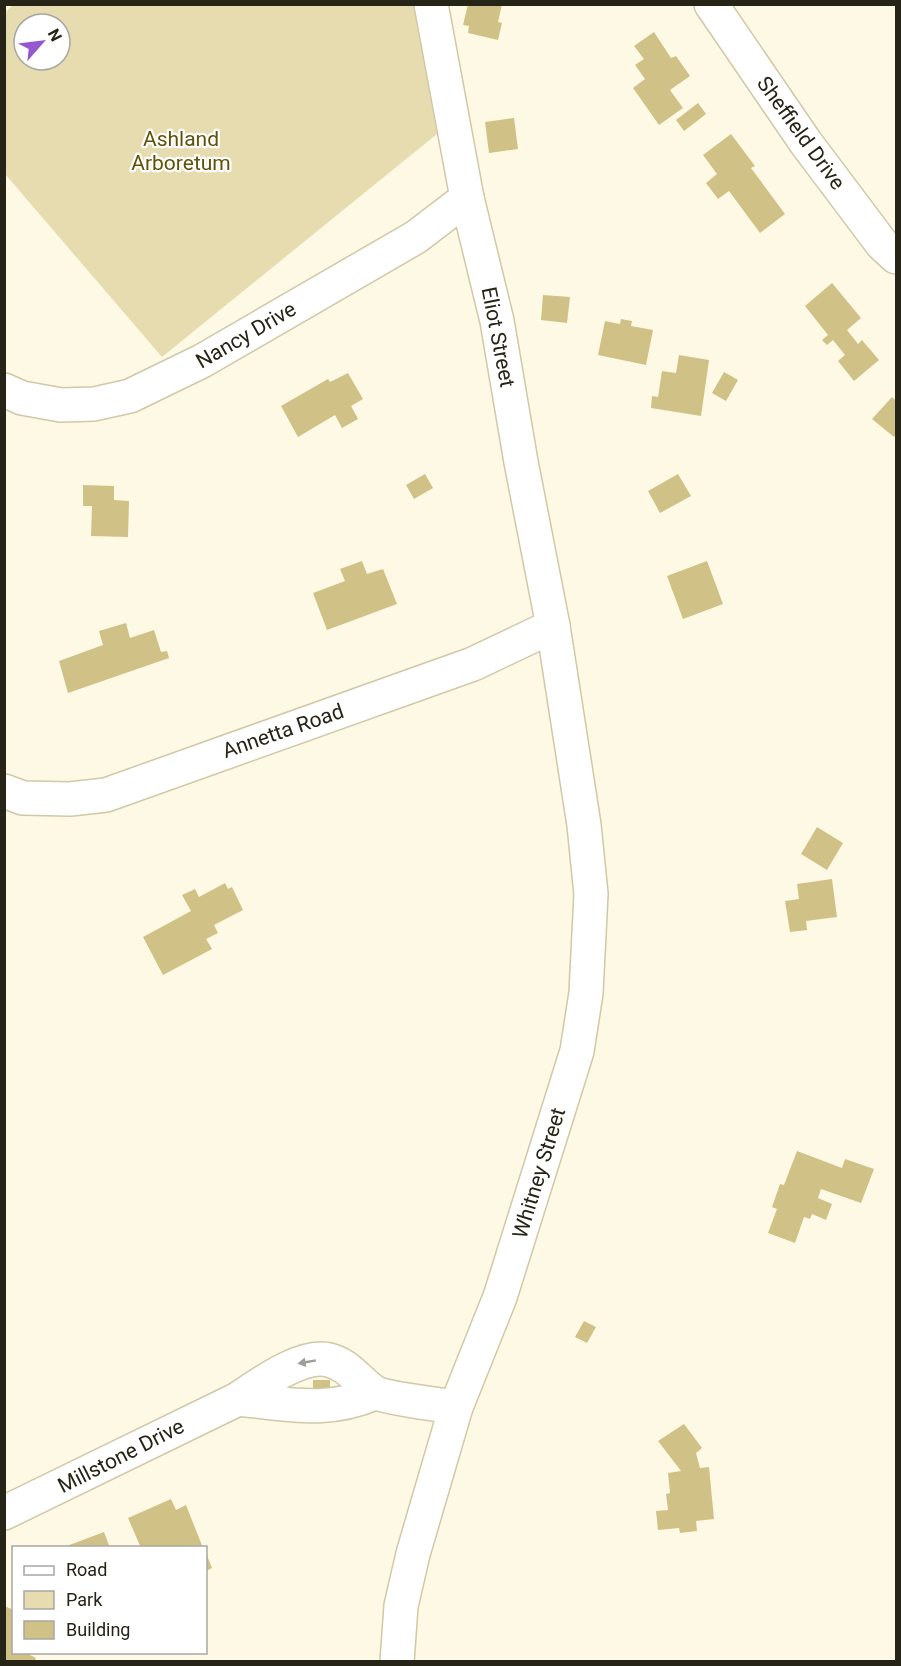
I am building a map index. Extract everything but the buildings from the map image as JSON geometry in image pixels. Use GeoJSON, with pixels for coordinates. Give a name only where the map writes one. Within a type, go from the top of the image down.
{"type":"FeatureCollection","features":[{"type":"Feature","properties":{"kind":"street","name":"Eliot Street"},"geometry":{"type":"LineString","coordinates":[[431,4],[467,198],[497,321],[560,671]]}},
{"type":"Feature","properties":{"kind":"street","name":"Sheffield Drive"},"geometry":{"type":"LineString","coordinates":[[711,4],[806,142],[882,244],[897,257]]}},
{"type":"Feature","properties":{"kind":"street","name":"Nancy Drive"},"geometry":{"type":"LineString","coordinates":[[4,390],[22,398],[61,405],[94,404],[130,396],[202,361],[406,243],[467,198]]}},
{"type":"Feature","properties":{"kind":"street","name":"Annetta Road"},"geometry":{"type":"LineString","coordinates":[[4,791],[23,798],[70,799],[106,795],[473,664],[553,626]]}},
{"type":"Feature","properties":{"kind":"street","name":"Whitney Street"},"geometry":{"type":"LineString","coordinates":[[397,1662],[401,1606],[413,1554],[456,1407],[504,1286],[577,1051],[586,993],[591,894],[584,825],[560,671]]}},
{"type":"Feature","properties":{"kind":"street","name":"Millstone Drive"},"geometry":{"type":"LineString","coordinates":[[4,1513],[238,1400],[269,1378],[300,1362],[328,1360],[355,1374],[375,1393],[456,1407]]}},
{"type":"Feature","properties":{"kind":"street","name":"Millstone Drive"},"geometry":{"type":"LineString","coordinates":[[238,1400],[288,1403],[305,1407],[331,1406],[360,1400],[375,1393]]}},
{"type":"Feature","properties":{"kind":"green space","name":"Ashland Arboretum"},"geometry":{"type":"Polygon","coordinates":[[[13,5],[414,5],[437,134],[162,357],[5,174],[5,12],[13,5]]]}}]}
